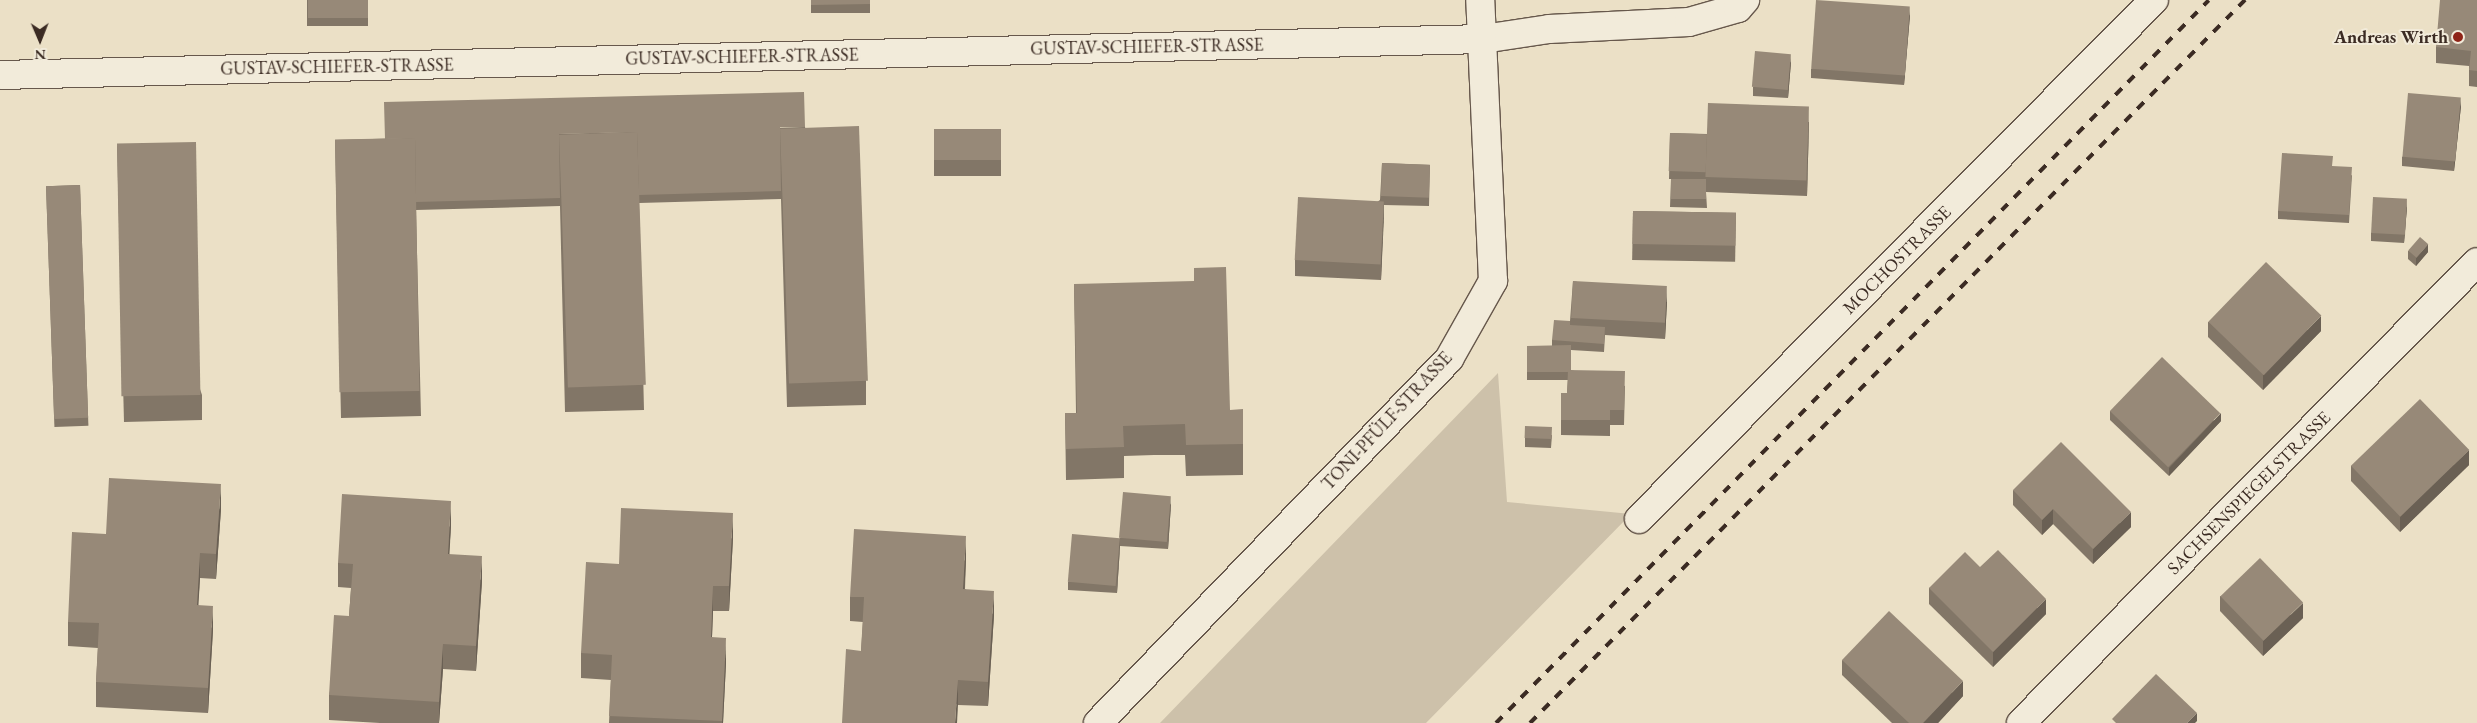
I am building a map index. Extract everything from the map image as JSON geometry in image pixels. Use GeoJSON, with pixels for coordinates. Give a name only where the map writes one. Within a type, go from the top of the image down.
{"type":"FeatureCollection","features":[{"type":"Feature","properties":{"kind":"street","name":"TONI-PFÜLF-STRASSE"},"geometry":{"type":"LineString","coordinates":[[1098,723],[1449,359],[1493,281],[1484,39],[1480,0]]}},
{"type":"Feature","properties":{"kind":"street","name":"GUSTAV-SCHIEFER-STRASSE"},"geometry":{"type":"LineString","coordinates":[[0,75],[1484,39],[1550,29],[1689,22],[1738,8],[1745,0]]}},
{"type":"Feature","properties":{"kind":"street","name":"MOCHOSTRASSE"},"geometry":{"type":"LineString","coordinates":[[1639,519],[2154,0]]}},
{"type":"Feature","properties":{"kind":"street","name":"SACHSENSPIEGELSTRASSE"},"geometry":{"type":"LineString","coordinates":[[2021,723],[2477,262]]}},
{"type":"Feature","properties":{"kind":"shaded area"},"geometry":{"type":"Polygon","coordinates":[[[1498,373],[1507,502],[1631,514],[1426,723],[1160,723],[1498,373]]]}},
{"type":"Feature","properties":{"kind":"building"},"geometry":{"type":"Polygon","coordinates":[[[308,0],[368,0],[368,18],[308,18],[308,0]]]}},
{"type":"Feature","properties":{"kind":"building"},"geometry":{"type":"Polygon","coordinates":[[[811,0],[870,0],[870,4],[811,5],[811,0]]]}},
{"type":"Feature","properties":{"kind":"building"},"geometry":{"type":"Polygon","coordinates":[[[1816,0],[1910,7],[1905,75],[1811,69],[1816,0]]]}},
{"type":"Feature","properties":{"kind":"building","name":"Andreas Wirth"},"geometry":{"type":"Polygon","coordinates":[[[2440,0],[2477,0],[2477,71],[2469,70],[2471,51],[2436,47],[2440,0]]]}},
{"type":"Feature","properties":{"kind":"building"},"geometry":{"type":"Polygon","coordinates":[[[1755,51],[1791,54],[1788,90],[1752,87],[1755,51]]]}},
{"type":"Feature","properties":{"kind":"building"},"geometry":{"type":"Polygon","coordinates":[[[804,92],[805,127],[780,127],[781,191],[639,195],[637,132],[559,134],[560,198],[416,202],[415,138],[385,139],[384,102],[804,92]]]}},
{"type":"Feature","properties":{"kind":"building"},"geometry":{"type":"Polygon","coordinates":[[[2408,93],[2461,98],[2455,161],[2402,157],[2408,93]]]}},
{"type":"Feature","properties":{"kind":"building"},"geometry":{"type":"Polygon","coordinates":[[[1708,103],[1809,107],[1806,180],[1705,177],[1708,103]]]}},
{"type":"Feature","properties":{"kind":"building"},"geometry":{"type":"Polygon","coordinates":[[[859,126],[868,381],[789,384],[780,129],[859,126]]]}},
{"type":"Feature","properties":{"kind":"building"},"geometry":{"type":"Polygon","coordinates":[[[934,129],[1001,129],[1001,160],[934,160],[934,129]]]}},
{"type":"Feature","properties":{"kind":"building"},"geometry":{"type":"Polygon","coordinates":[[[637,132],[646,385],[568,388],[559,135],[637,132]]]}},
{"type":"Feature","properties":{"kind":"building"},"geometry":{"type":"Polygon","coordinates":[[[1670,133],[1707,134],[1706,172],[1669,171],[1670,133]]]}},
{"type":"Feature","properties":{"kind":"building"},"geometry":{"type":"Polygon","coordinates":[[[415,138],[419,391],[339,392],[335,139],[415,138]]]}},
{"type":"Feature","properties":{"kind":"building"},"geometry":{"type":"Polygon","coordinates":[[[196,142],[200,395],[121,396],[117,143],[196,142]]]}},
{"type":"Feature","properties":{"kind":"building"},"geometry":{"type":"Polygon","coordinates":[[[2282,153],[2333,156],[2332,166],[2352,167],[2349,215],[2278,211],[2282,153]]]}},
{"type":"Feature","properties":{"kind":"building"},"geometry":{"type":"Polygon","coordinates":[[[1382,163],[1430,165],[1429,198],[1381,196],[1382,163]]]}},
{"type":"Feature","properties":{"kind":"building"},"geometry":{"type":"Polygon","coordinates":[[[1671,179],[1706,179],[1706,199],[1671,199],[1671,179]]]}},
{"type":"Feature","properties":{"kind":"building"},"geometry":{"type":"Polygon","coordinates":[[[80,185],[88,418],[54,419],[46,186],[80,185]]]}},
{"type":"Feature","properties":{"kind":"building"},"geometry":{"type":"Polygon","coordinates":[[[1298,197],[1384,202],[1381,264],[1295,260],[1298,197]]]}},
{"type":"Feature","properties":{"kind":"building"},"geometry":{"type":"Polygon","coordinates":[[[2373,197],[2407,199],[2405,235],[2371,233],[2373,197]]]}},
{"type":"Feature","properties":{"kind":"building"},"geometry":{"type":"Polygon","coordinates":[[[1633,211],[1736,213],[1735,246],[1632,244],[1633,211]]]}},
{"type":"Feature","properties":{"kind":"building"},"geometry":{"type":"Polygon","coordinates":[[[2420,237],[2428,244],[2416,258],[2408,251],[2420,237]]]}},
{"type":"Feature","properties":{"kind":"building"},"geometry":{"type":"Polygon","coordinates":[[[2266,262],[2321,315],[2264,375],[2208,322],[2266,262]]]}},
{"type":"Feature","properties":{"kind":"building"},"geometry":{"type":"Polygon","coordinates":[[[1226,267],[1230,410],[1243,409],[1243,444],[1186,445],[1185,424],[1123,426],[1124,447],[1066,449],[1065,413],[1077,413],[1074,284],[1194,281],[1194,268],[1226,267]]]}},
{"type":"Feature","properties":{"kind":"building"},"geometry":{"type":"Polygon","coordinates":[[[1573,281],[1667,286],[1665,323],[1571,318],[1573,281]]]}},
{"type":"Feature","properties":{"kind":"building"},"geometry":{"type":"Polygon","coordinates":[[[1554,320],[1570,321],[1570,325],[1605,327],[1604,344],[1552,340],[1554,320]]]}},
{"type":"Feature","properties":{"kind":"building"},"geometry":{"type":"Polygon","coordinates":[[[1571,345],[1571,370],[1568,370],[1568,372],[1527,372],[1527,346],[1571,345]]]}},
{"type":"Feature","properties":{"kind":"building"},"geometry":{"type":"Polygon","coordinates":[[[2162,357],[2220,413],[2168,467],[2110,411],[2162,357]]]}},
{"type":"Feature","properties":{"kind":"building"},"geometry":{"type":"Polygon","coordinates":[[[1568,370],[1625,371],[1624,410],[1610,410],[1610,420],[1561,420],[1561,393],[1567,393],[1568,370]]]}},
{"type":"Feature","properties":{"kind":"building"},"geometry":{"type":"Polygon","coordinates":[[[2420,399],[2469,450],[2400,517],[2351,466],[2420,399]]]}},
{"type":"Feature","properties":{"kind":"building"},"geometry":{"type":"Polygon","coordinates":[[[1525,426],[1552,427],[1552,439],[1525,438],[1525,426]]]}},
{"type":"Feature","properties":{"kind":"building"},"geometry":{"type":"Polygon","coordinates":[[[2061,442],[2131,512],[2093,549],[2053,509],[2042,520],[2013,490],[2061,442]]]}},
{"type":"Feature","properties":{"kind":"building"},"geometry":{"type":"Polygon","coordinates":[[[109,478],[221,484],[216,554],[200,553],[197,605],[213,606],[208,688],[96,682],[99,623],[68,622],[72,532],[106,534],[109,478]]]}},
{"type":"Feature","properties":{"kind":"building"},"geometry":{"type":"Polygon","coordinates":[[[1123,492],[1171,496],[1167,542],[1119,538],[1123,492]]]}},
{"type":"Feature","properties":{"kind":"building"},"geometry":{"type":"Polygon","coordinates":[[[342,494],[451,501],[448,554],[482,556],[476,646],[443,644],[439,702],[329,695],[334,615],[349,616],[353,564],[338,563],[342,494]]]}},
{"type":"Feature","properties":{"kind":"building"},"geometry":{"type":"Polygon","coordinates":[[[621,508],[733,513],[729,586],[713,586],[711,637],[726,638],[722,721],[609,716],[612,655],[581,653],[586,562],[619,564],[621,508]]]}},
{"type":"Feature","properties":{"kind":"building"},"geometry":{"type":"Polygon","coordinates":[[[854,529],[966,536],[963,589],[994,591],[988,682],[958,680],[955,723],[842,723],[846,649],[861,651],[864,597],[850,597],[854,529]]]}},
{"type":"Feature","properties":{"kind":"building"},"geometry":{"type":"Polygon","coordinates":[[[1072,534],[1120,538],[1116,586],[1068,582],[1072,534]]]}},
{"type":"Feature","properties":{"kind":"building"},"geometry":{"type":"Polygon","coordinates":[[[1998,550],[2046,599],[1993,652],[1929,588],[1965,552],[1980,567],[1998,550]]]}},
{"type":"Feature","properties":{"kind":"building"},"geometry":{"type":"Polygon","coordinates":[[[2260,558],[2303,603],[2264,641],[2220,596],[2260,558]]]}},
{"type":"Feature","properties":{"kind":"building"},"geometry":{"type":"Polygon","coordinates":[[[1889,611],[1963,681],[1923,723],[1909,723],[1842,660],[1889,611]]]}},
{"type":"Feature","properties":{"kind":"building"},"geometry":{"type":"Polygon","coordinates":[[[2156,674],[2197,713],[2187,723],[2116,723],[2112,719],[2156,674]]]}},
{"type":"Feature","properties":{"kind":"railway"},"geometry":{"type":"LineString","coordinates":[[1496,723],[2209,0]]}},
{"type":"Feature","properties":{"kind":"railway"},"geometry":{"type":"LineString","coordinates":[[1530,723],[2245,0]]}},
{"type":"Feature","properties":{"kind":"place","name":"Andreas Wirth"},"geometry":{"type":"Point","coordinates":[2458,37]}}]}
